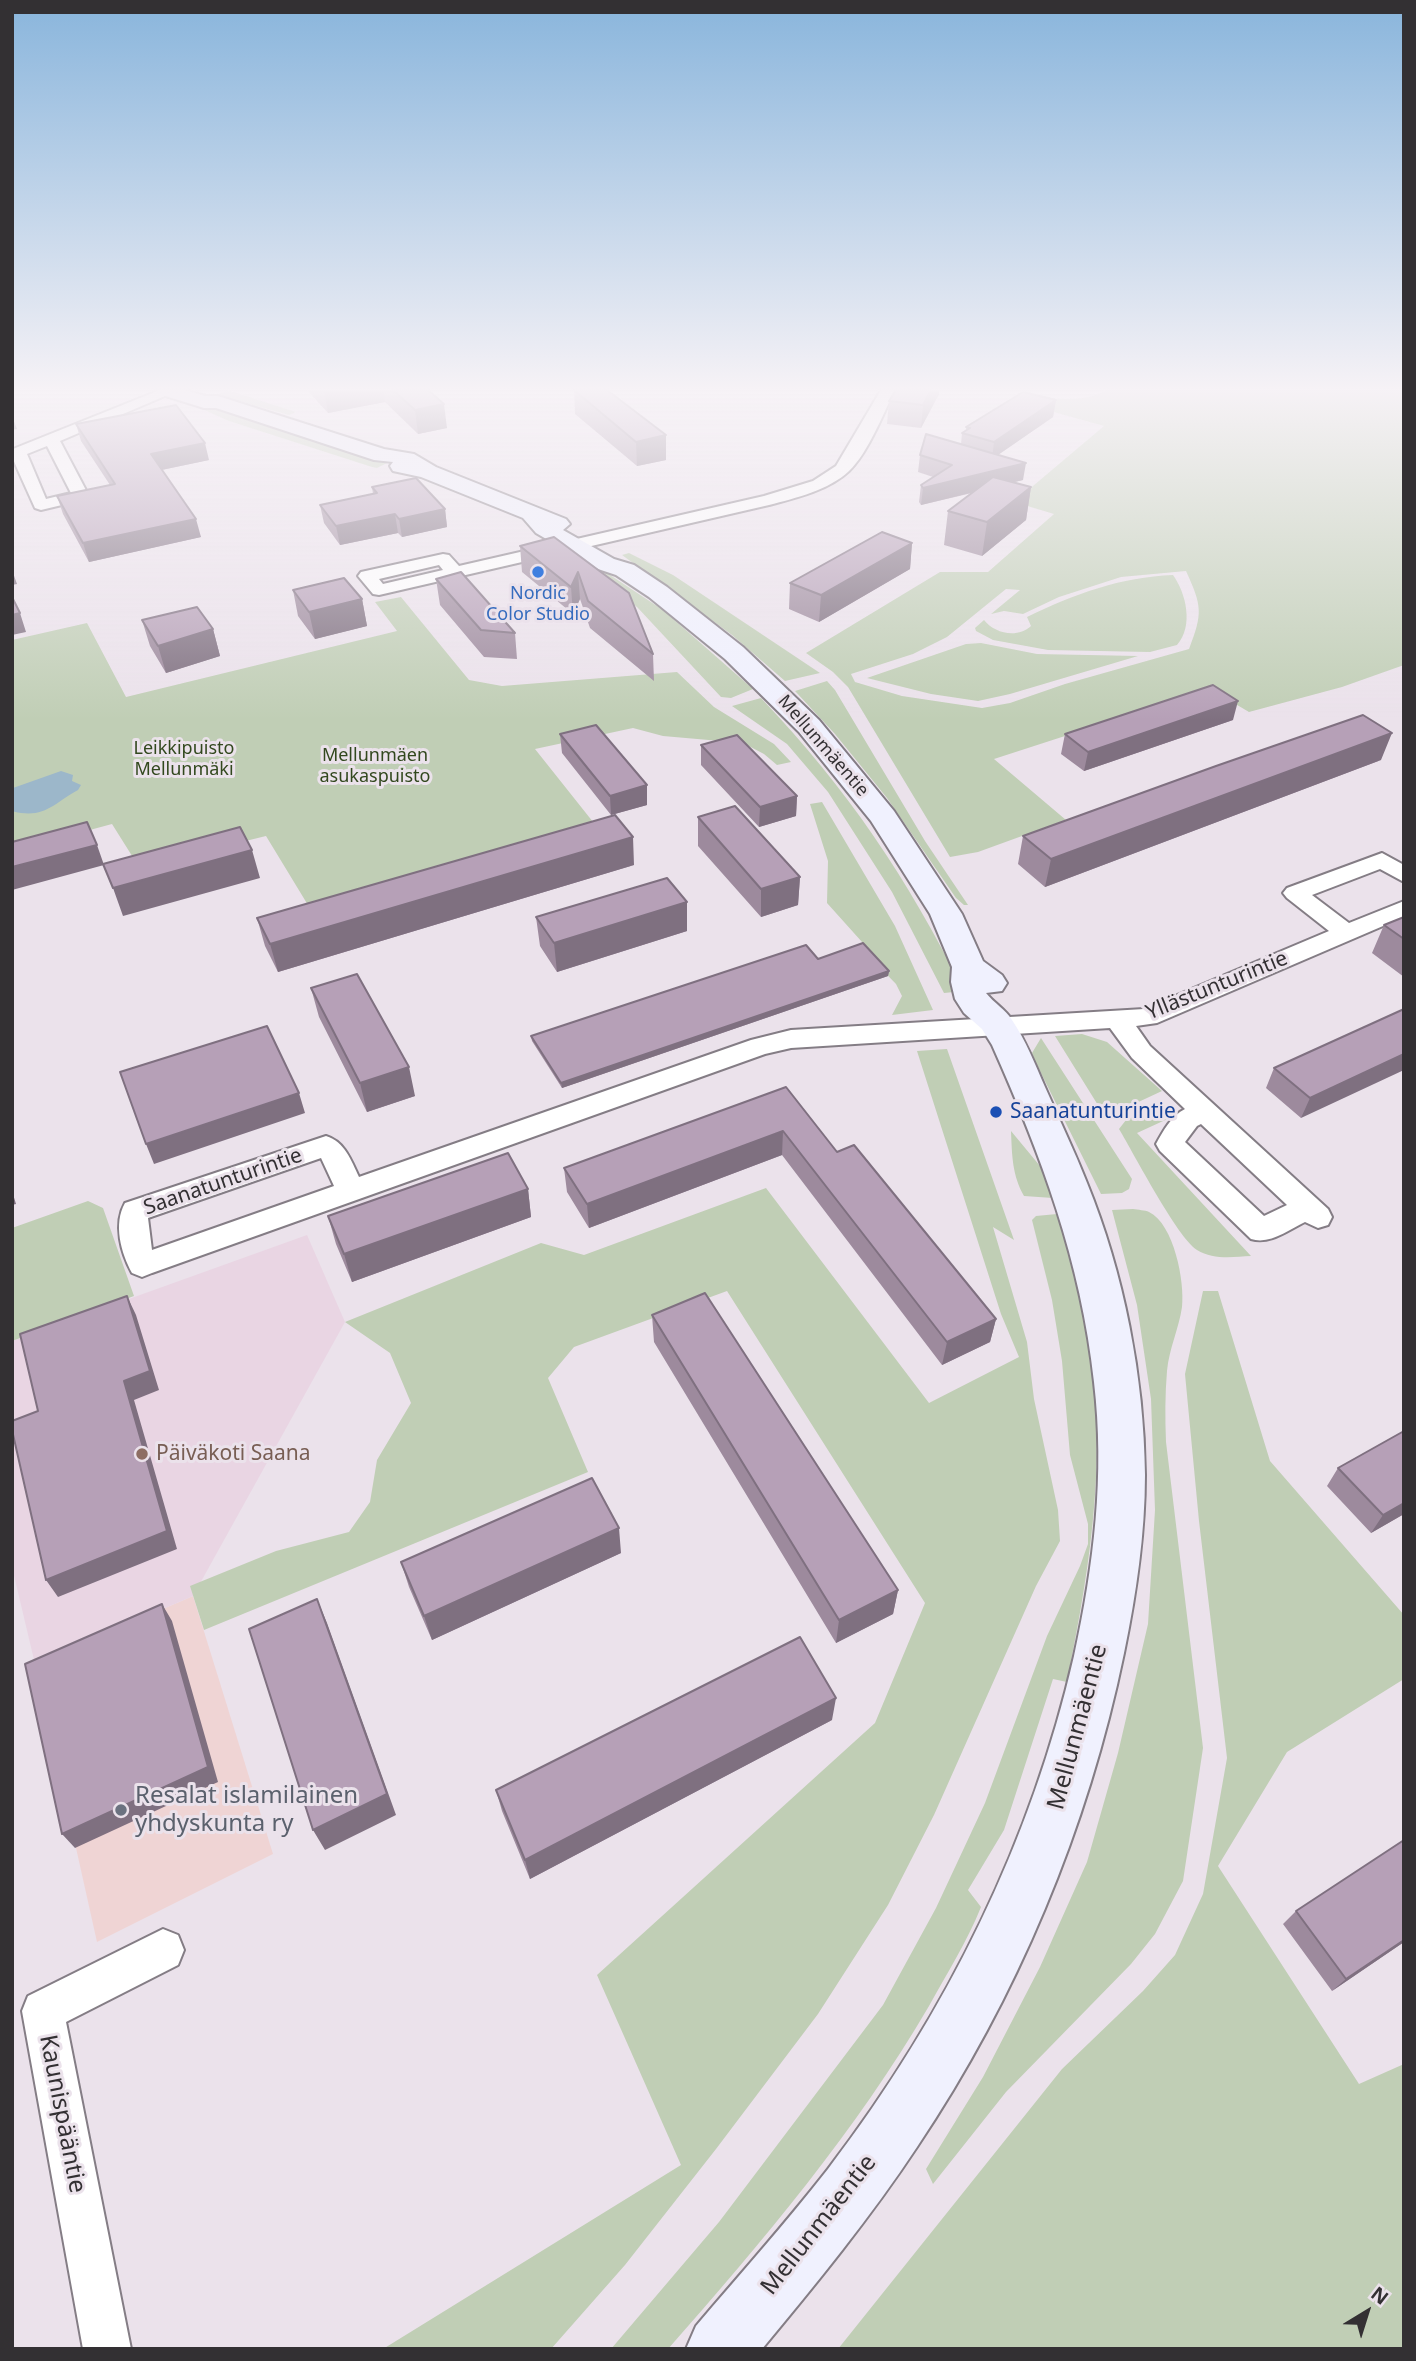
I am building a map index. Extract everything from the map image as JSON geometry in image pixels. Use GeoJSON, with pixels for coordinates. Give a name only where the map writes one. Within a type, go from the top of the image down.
{"type":"FeatureCollection","features":[{"type":"Feature","properties":{"kind":"main road","name":"Mellunmäentie"},"geometry":{"type":"LineString","coordinates":[[495,500],[533,516],[544,528],[583,543],[606,564],[625,570],[658,592],[734,653],[809,726],[883,817],[946,914],[969,967],[967,988],[975,1007],[1000,1027],[1064,1170],[1087,1236],[1106,1314],[1114,1370],[1122,1506],[1113,1578],[1094,1684],[1066,1783],[1005,1937],[940,2055],[852,2188],[719,2349]]}},
{"type":"Feature","properties":{"kind":"street"},"geometry":{"type":"LineString","coordinates":[[39,500],[41,505],[62,500]]}},
{"type":"Feature","properties":{"kind":"street"},"geometry":{"type":"LineString","coordinates":[[456,573],[769,500]]}},
{"type":"Feature","properties":{"kind":"street"},"geometry":{"type":"LineString","coordinates":[[1347,933],[1295,893],[1382,860],[1404,875]]}},
{"type":"Feature","properties":{"kind":"street","name":"Yllästunturintie"},"geometry":{"type":"LineString","coordinates":[[1000,1027],[1039,1022],[1148,1017],[1404,908]]}},
{"type":"Feature","properties":{"kind":"street"},"geometry":{"type":"LineString","coordinates":[[1118,1020],[1141,1052],[1205,1111],[1313,1212],[1261,1231],[1170,1144],[1187,1119],[1205,1111]]}},
{"type":"Feature","properties":{"kind":"street","name":"Saanatunturintie"},"geometry":{"type":"LineString","coordinates":[[350,1190],[336,1157],[326,1146],[135,1211],[133,1229],[142,1265],[760,1046],[791,1039],[1000,1027]]}},
{"type":"Feature","properties":{"kind":"street","name":"Kaunispääntie"},"geometry":{"type":"LineString","coordinates":[[107,2349],[43,2011],[163,1950]]}},
{"type":"Feature","properties":{"kind":"shaded area","name":"Päiväkoti Saana"},"geometry":{"type":"Polygon","coordinates":[[[307,1235],[345,1322],[193,1596],[35,1664],[12,1567],[12,1341],[307,1235]]]}},
{"type":"Feature","properties":{"kind":"shaded area"},"geometry":{"type":"Polygon","coordinates":[[[193,1596],[273,1854],[97,1942],[35,1664],[193,1596]]]}},
{"type":"Feature","properties":{"kind":"green space"},"geometry":{"type":"Polygon","coordinates":[[[1404,500],[1404,665],[1342,687],[1249,712],[1210,689],[994,759],[1066,820],[978,852],[950,857],[848,687],[833,672],[806,653],[940,572],[988,572],[1054,514],[1014,502],[1404,500]],[[1186,571],[1121,577],[1059,597],[1023,614],[1004,611],[991,614],[1020,590],[1006,589],[947,637],[913,654],[851,674],[855,682],[902,696],[982,708],[1010,703],[1065,684],[1189,649],[1197,627],[1198,602],[1186,571]]]}},
{"type":"Feature","properties":{"kind":"green space"},"geometry":{"type":"Polygon","coordinates":[[[629,553],[673,575],[820,673],[785,681],[732,635],[622,555],[629,553]]]}},
{"type":"Feature","properties":{"kind":"green space"},"geometry":{"type":"Polygon","coordinates":[[[595,565],[663,610],[753,689],[731,698],[721,697],[637,607],[587,568],[595,565]]]}},
{"type":"Feature","properties":{"kind":"green space"},"geometry":{"type":"Polygon","coordinates":[[[1173,575],[1182,591],[1187,619],[1177,645],[1150,652],[1048,650],[993,640],[975,628],[984,620],[1000,631],[1019,632],[1031,626],[1027,617],[1080,594],[1135,579],[1173,575]]]}},
{"type":"Feature","properties":{"kind":"green space","name":"Mellunmäen asukaspuisto"},"geometry":{"type":"Polygon","coordinates":[[[401,597],[469,680],[502,686],[677,672],[714,707],[774,744],[791,762],[777,765],[764,754],[743,743],[663,736],[633,728],[535,749],[601,832],[314,915],[266,836],[139,867],[112,824],[12,851],[12,640],[87,623],[126,697],[397,631],[375,602],[401,597]]]}},
{"type":"Feature","properties":{"kind":"green space"},"geometry":{"type":"Polygon","coordinates":[[[981,643],[1037,654],[1138,656],[978,701],[931,694],[867,678],[966,644],[981,643]]]}},
{"type":"Feature","properties":{"kind":"green space"},"geometry":{"type":"Polygon","coordinates":[[[827,681],[835,690],[925,841],[968,905],[956,898],[887,798],[835,734],[795,691],[827,681]]]}},
{"type":"Feature","properties":{"kind":"green space"},"geometry":{"type":"Polygon","coordinates":[[[761,698],[822,767],[874,837],[920,910],[964,991],[944,993],[892,892],[828,792],[787,744],[732,706],[761,698]]]}},
{"type":"Feature","properties":{"kind":"green space"},"geometry":{"type":"Polygon","coordinates":[[[822,802],[895,926],[933,1010],[892,1015],[902,996],[896,984],[862,949],[862,942],[827,903],[828,861],[810,804],[822,802]]]}},
{"type":"Feature","properties":{"kind":"green space"},"geometry":{"type":"Polygon","coordinates":[[[1082,1034],[1107,1042],[1162,1091],[1117,1112],[1101,1110],[1055,1036],[1082,1034]]]}},
{"type":"Feature","properties":{"kind":"green space"},"geometry":{"type":"Polygon","coordinates":[[[1041,1038],[1132,1179],[1129,1189],[1122,1193],[1101,1194],[1035,1061],[1032,1053],[1041,1038]]]}},
{"type":"Feature","properties":{"kind":"green space"},"geometry":{"type":"Polygon","coordinates":[[[947,1049],[1014,1240],[993,1227],[1027,1342],[1034,1399],[1058,1510],[1060,1541],[1036,1586],[934,1815],[888,1905],[818,2014],[625,2265],[551,2349],[383,2349],[681,2165],[597,1975],[875,1723],[925,1603],[727,1291],[574,1347],[548,1378],[588,1472],[204,1630],[190,1586],[276,1551],[349,1532],[370,1502],[377,1460],[411,1403],[390,1353],[345,1322],[541,1243],[584,1255],[766,1188],[929,1403],[1019,1357],[1001,1314],[917,1051],[947,1049]]]}},
{"type":"Feature","properties":{"kind":"green space"},"geometry":{"type":"Polygon","coordinates":[[[1162,1104],[1174,1116],[1137,1133],[1251,1256],[1216,1257],[1197,1250],[1178,1229],[1156,1194],[1119,1129],[1126,1120],[1162,1104]]]}},
{"type":"Feature","properties":{"kind":"green space"},"geometry":{"type":"Polygon","coordinates":[[[1011,1131],[1040,1166],[1053,1198],[1024,1196],[1015,1173],[1011,1131]]]}},
{"type":"Feature","properties":{"kind":"green space"},"geometry":{"type":"Polygon","coordinates":[[[88,1201],[103,1208],[134,1296],[12,1341],[12,1228],[88,1201]]]}},
{"type":"Feature","properties":{"kind":"green space"},"geometry":{"type":"Polygon","coordinates":[[[1133,1209],[1149,1212],[1165,1228],[1176,1255],[1182,1283],[1182,1307],[1167,1371],[1166,1442],[1203,1748],[1183,1881],[1155,1934],[1131,1964],[1006,2092],[933,2184],[926,2169],[983,2077],[1040,1967],[1087,1862],[1118,1753],[1148,1624],[1155,1510],[1151,1399],[1137,1305],[1112,1210],[1133,1209]]]}},
{"type":"Feature","properties":{"kind":"green space"},"geometry":{"type":"Polygon","coordinates":[[[1057,1214],[1072,1253],[1093,1369],[1097,1459],[1090,1546],[1067,1682],[1053,1679],[1004,1830],[968,1890],[981,1907],[929,2006],[871,2097],[807,2184],[739,2267],[668,2349],[611,2349],[719,2222],[883,2005],[936,1908],[985,1803],[1047,1636],[1080,1566],[1088,1544],[1088,1524],[1070,1455],[1062,1361],[1052,1300],[1032,1220],[1036,1216],[1057,1214]]]}},
{"type":"Feature","properties":{"kind":"green space"},"geometry":{"type":"Polygon","coordinates":[[[1203,1291],[1218,1291],[1270,1461],[1404,1615],[1404,1679],[1287,1752],[1218,1866],[1359,2084],[1404,2064],[1404,2349],[838,2349],[1062,2069],[1143,1991],[1175,1955],[1203,1894],[1227,1758],[1185,1374],[1203,1291]]]}},
{"type":"Feature","properties":{"kind":"water"},"geometry":{"type":"Polygon","coordinates":[[[61,771],[73,775],[72,781],[81,785],[78,790],[41,812],[12,811],[13,788],[61,771]]]}},
{"type":"Feature","properties":{"kind":"building"},"geometry":{"type":"Polygon","coordinates":[[[59,500],[183,500],[196,519],[83,543],[59,500]]]}},
{"type":"Feature","properties":{"kind":"building"},"geometry":{"type":"Polygon","coordinates":[[[343,500],[437,500],[445,509],[399,519],[395,514],[336,526],[320,505],[343,500]]]}},
{"type":"Feature","properties":{"kind":"building"},"geometry":{"type":"Polygon","coordinates":[[[962,500],[1014,500],[987,522],[948,511],[962,500]]]}},
{"type":"Feature","properties":{"kind":"building"},"geometry":{"type":"Polygon","coordinates":[[[882,532],[912,543],[821,595],[790,583],[882,532]]]}},
{"type":"Feature","properties":{"kind":"building"},"geometry":{"type":"Polygon","coordinates":[[[554,537],[629,593],[653,654],[588,601],[578,572],[571,587],[520,546],[554,537]]]}},
{"type":"Feature","properties":{"kind":"building"},"geometry":{"type":"Polygon","coordinates":[[[461,572],[515,633],[481,630],[436,579],[461,572]]]}},
{"type":"Feature","properties":{"kind":"building"},"geometry":{"type":"Polygon","coordinates":[[[344,578],[362,599],[309,612],[293,590],[344,578]]]}},
{"type":"Feature","properties":{"kind":"building"},"geometry":{"type":"Polygon","coordinates":[[[12,597],[20,613],[12,615],[12,597]]]}},
{"type":"Feature","properties":{"kind":"building"},"geometry":{"type":"Polygon","coordinates":[[[197,607],[213,629],[158,646],[142,620],[197,607]]]}},
{"type":"Feature","properties":{"kind":"building"},"geometry":{"type":"Polygon","coordinates":[[[1213,685],[1238,701],[1088,752],[1065,734],[1213,685]]]}},
{"type":"Feature","properties":{"kind":"building"},"geometry":{"type":"Polygon","coordinates":[[[1363,715],[1392,733],[1051,859],[1023,836],[1216,766],[1363,715]]]}},
{"type":"Feature","properties":{"kind":"building"},"geometry":{"type":"Polygon","coordinates":[[[596,725],[647,785],[610,796],[560,734],[596,725]]]}},
{"type":"Feature","properties":{"kind":"building"},"geometry":{"type":"Polygon","coordinates":[[[737,735],[797,796],[760,807],[701,745],[737,735]]]}},
{"type":"Feature","properties":{"kind":"building"},"geometry":{"type":"Polygon","coordinates":[[[735,806],[800,877],[761,889],[698,817],[735,806]]]}},
{"type":"Feature","properties":{"kind":"building"},"geometry":{"type":"Polygon","coordinates":[[[615,815],[633,837],[270,944],[257,918],[615,815]]]}},
{"type":"Feature","properties":{"kind":"building"},"geometry":{"type":"Polygon","coordinates":[[[87,822],[97,845],[12,867],[12,842],[87,822]]]}},
{"type":"Feature","properties":{"kind":"building"},"geometry":{"type":"Polygon","coordinates":[[[240,827],[252,850],[113,888],[103,864],[240,827]]]}},
{"type":"Feature","properties":{"kind":"building"},"geometry":{"type":"Polygon","coordinates":[[[667,878],[687,902],[554,943],[536,917],[667,878]]]}},
{"type":"Feature","properties":{"kind":"building"},"geometry":{"type":"Polygon","coordinates":[[[1404,917],[1404,939],[1384,925],[1404,917]]]}},
{"type":"Feature","properties":{"kind":"building"},"geometry":{"type":"Polygon","coordinates":[[[863,943],[889,971],[561,1083],[531,1036],[806,945],[818,959],[863,943]]]}},
{"type":"Feature","properties":{"kind":"building"},"geometry":{"type":"Polygon","coordinates":[[[357,974],[409,1067],[360,1083],[311,988],[357,974]]]}},
{"type":"Feature","properties":{"kind":"building"},"geometry":{"type":"Polygon","coordinates":[[[1404,1009],[1404,1054],[1310,1098],[1274,1068],[1404,1009]]]}},
{"type":"Feature","properties":{"kind":"building"},"geometry":{"type":"Polygon","coordinates":[[[267,1026],[299,1093],[146,1144],[120,1072],[267,1026]]]}},
{"type":"Feature","properties":{"kind":"building"},"geometry":{"type":"Polygon","coordinates":[[[786,1087],[837,1152],[854,1145],[996,1319],[947,1342],[783,1131],[587,1204],[564,1168],[786,1087]]]}},
{"type":"Feature","properties":{"kind":"building"},"geometry":{"type":"Polygon","coordinates":[[[508,1153],[528,1189],[344,1254],[328,1216],[508,1153]]]}},
{"type":"Feature","properties":{"kind":"building"},"geometry":{"type":"Polygon","coordinates":[[[705,1293],[898,1590],[839,1620],[652,1315],[705,1293]]]}},
{"type":"Feature","properties":{"kind":"building"},"geometry":{"type":"Polygon","coordinates":[[[127,1296],[150,1371],[124,1381],[167,1531],[46,1580],[12,1430],[12,1421],[38,1411],[20,1334],[127,1296]]]}},
{"type":"Feature","properties":{"kind":"building"},"geometry":{"type":"Polygon","coordinates":[[[1404,1431],[1404,1503],[1383,1515],[1338,1468],[1404,1431]]]}},
{"type":"Feature","properties":{"kind":"building"},"geometry":{"type":"Polygon","coordinates":[[[592,1478],[619,1528],[424,1616],[401,1562],[592,1478]]]}},
{"type":"Feature","properties":{"kind":"building"},"geometry":{"type":"Polygon","coordinates":[[[317,1599],[387,1794],[313,1830],[249,1629],[317,1599]]]}},
{"type":"Feature","properties":{"kind":"building"},"geometry":{"type":"Polygon","coordinates":[[[162,1604],[208,1767],[62,1834],[25,1664],[162,1604]]]}},
{"type":"Feature","properties":{"kind":"building"},"geometry":{"type":"Polygon","coordinates":[[[800,1637],[836,1698],[525,1860],[496,1790],[800,1637]]]}},
{"type":"Feature","properties":{"kind":"building"},"geometry":{"type":"Polygon","coordinates":[[[1404,1840],[1404,1940],[1346,1979],[1296,1911],[1404,1840]]]}},
{"type":"Feature","properties":{"kind":"place","name":"Nordic Color Studio"},"geometry":{"type":"Point","coordinates":[538,572]}},
{"type":"Feature","properties":{"kind":"place","name":"Saanatunturintie"},"geometry":{"type":"Point","coordinates":[996,1112]}},
{"type":"Feature","properties":{"kind":"place","name":"Päiväkoti Saana"},"geometry":{"type":"Point","coordinates":[142,1454]}},
{"type":"Feature","properties":{"kind":"place","name":"Resalat islamilainen yhdyskunta ry"},"geometry":{"type":"Point","coordinates":[121,1810]}},
{"type":"Feature","properties":{"kind":"park label","name":"Leikkipuisto Mellunmäki"},"geometry":{"type":"Point","coordinates":[184,759]}}]}
